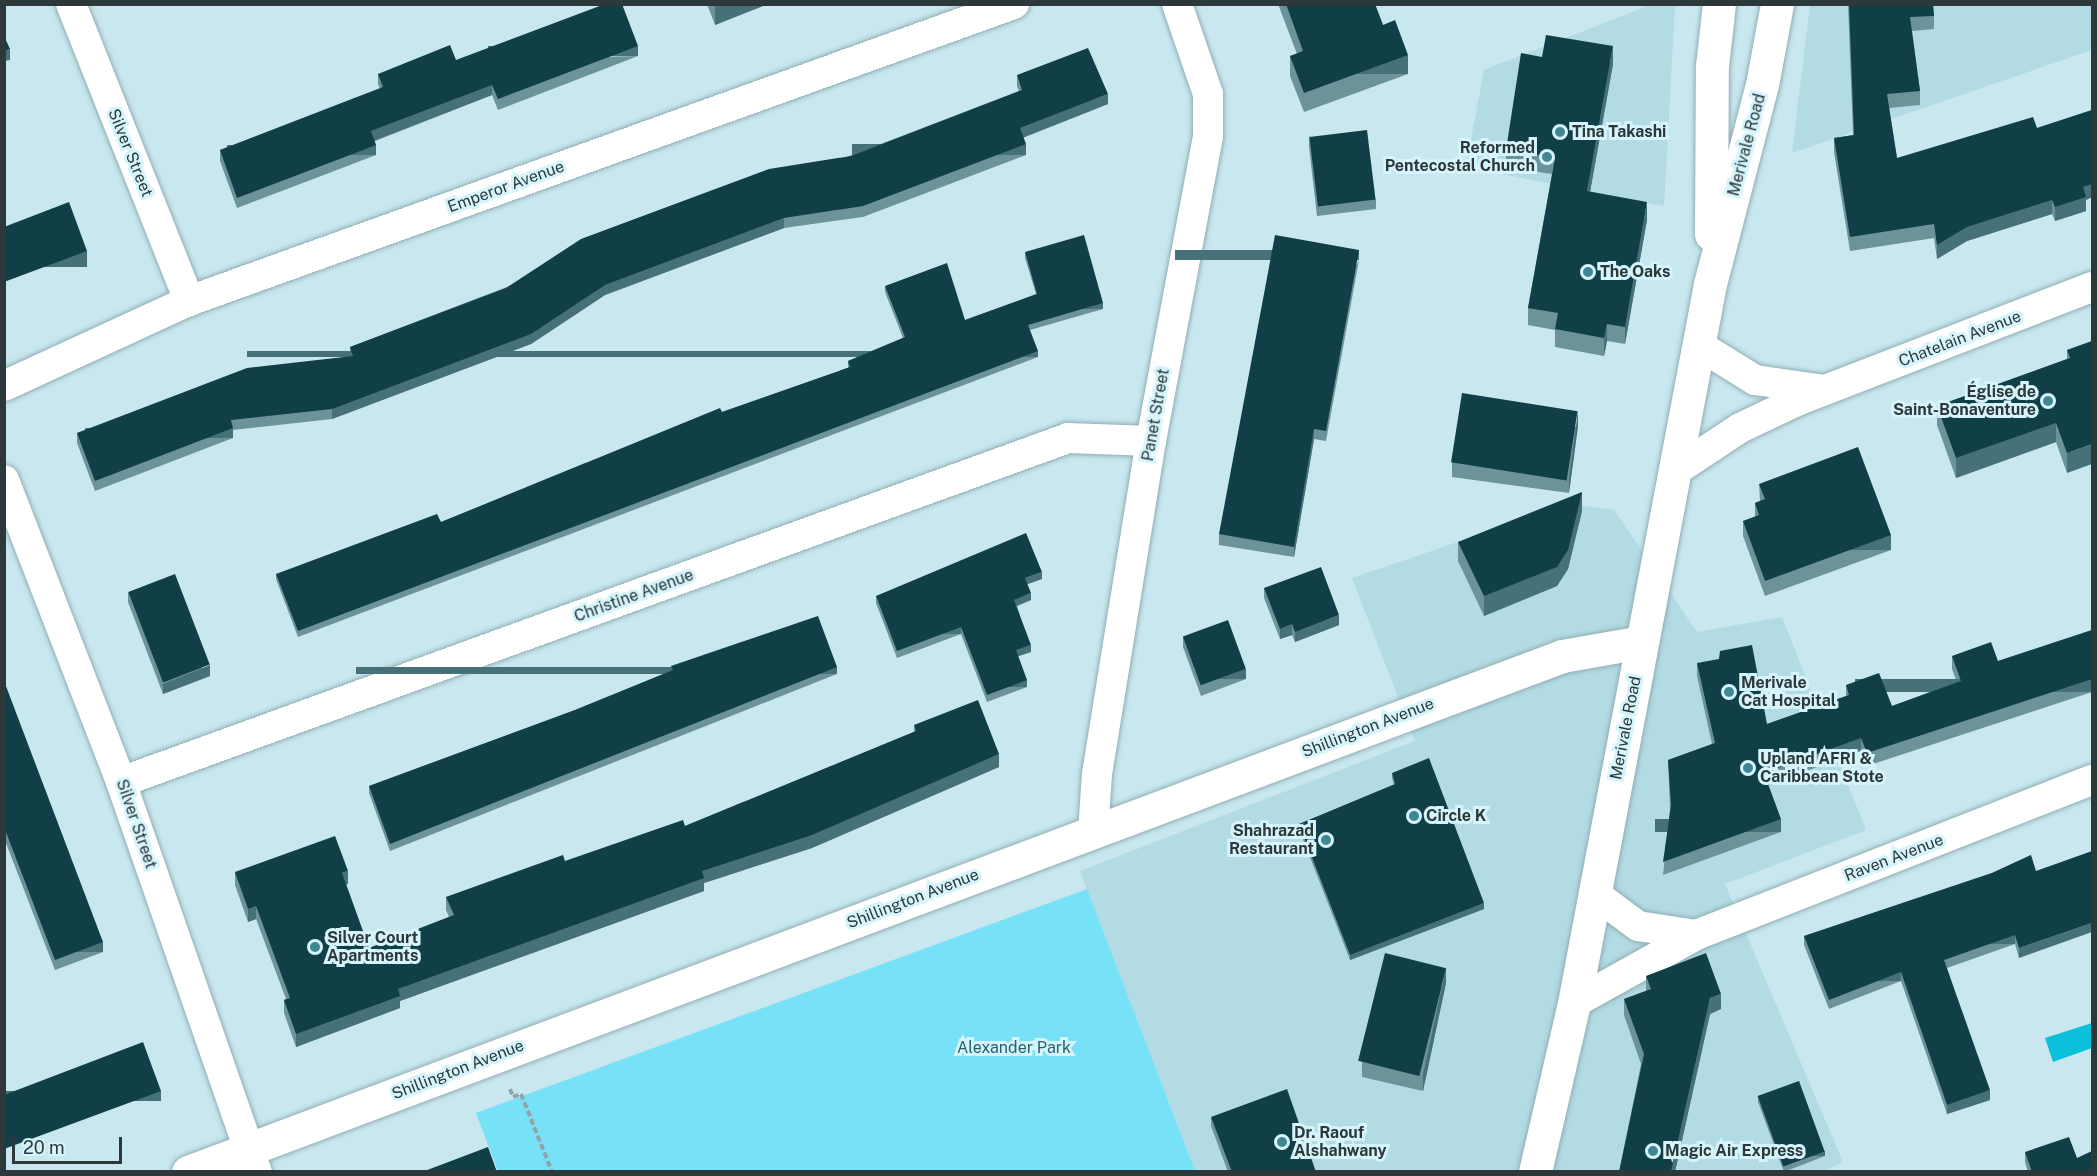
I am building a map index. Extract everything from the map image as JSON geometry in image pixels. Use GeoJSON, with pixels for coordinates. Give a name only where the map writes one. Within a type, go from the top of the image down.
{"type":"FeatureCollection","features":[{"type":"Feature","properties":{"kind":"street","name":"Silver Street"},"geometry":{"type":"LineString","coordinates":[[71,4],[189,301]]}},
{"type":"Feature","properties":{"kind":"street","name":"Emperor Avenue"},"geometry":{"type":"LineString","coordinates":[[4,386],[189,301],[1014,4]]}},
{"type":"Feature","properties":{"kind":"street","name":"Panet Street"},"geometry":{"type":"LineString","coordinates":[[1094,832],[1097,774],[1151,441],[1208,136],[1208,94],[1177,4]]}},
{"type":"Feature","properties":{"kind":"street","name":"Merivale Road"},"geometry":{"type":"LineString","coordinates":[[1710,284],[1712,66],[1719,4]]}},
{"type":"Feature","properties":{"kind":"street","name":"Merivale Road"},"geometry":{"type":"LineString","coordinates":[[1535,1172],[1574,1003],[1710,284],[1762,85],[1777,4]]}},
{"type":"Feature","properties":{"kind":"street","name":"Chatelain Avenue"},"geometry":{"type":"LineString","coordinates":[[1675,471],[1740,428],[1828,390],[2092,287]]}},
{"type":"Feature","properties":{"kind":"street","name":"Chatelain Avenue"},"geometry":{"type":"LineString","coordinates":[[1700,346],[1755,380],[1828,390]]}},
{"type":"Feature","properties":{"kind":"street","name":"Christine Avenue"},"geometry":{"type":"LineString","coordinates":[[121,782],[1068,438],[1151,441]]}},
{"type":"Feature","properties":{"kind":"street","name":"Silver Street"},"geometry":{"type":"LineString","coordinates":[[4,480],[121,782],[252,1161]]}},
{"type":"Feature","properties":{"kind":"street","name":"Shillington Avenue"},"geometry":{"type":"LineString","coordinates":[[188,1172],[252,1161],[1094,832],[1562,656],[1642,642]]}},
{"type":"Feature","properties":{"kind":"street","name":"Raven Avenue"},"geometry":{"type":"LineString","coordinates":[[1574,1003],[1696,935],[2092,780]]}},
{"type":"Feature","properties":{"kind":"street"},"geometry":{"type":"LineString","coordinates":[[1595,894],[1638,926],[1696,935]]}},
{"type":"Feature","properties":{"kind":"path"},"geometry":{"type":"LineString","coordinates":[[513,1097],[521,1094],[552,1172]]}},
{"type":"Feature","properties":{"kind":"shaded area"},"geometry":{"type":"Polygon","coordinates":[[[1650,5],[1675,5],[1664,206],[1466,167],[1484,70],[1650,5]]]}},
{"type":"Feature","properties":{"kind":"shaded area"},"geometry":{"type":"Polygon","coordinates":[[[1810,5],[2092,5],[2092,50],[1792,153],[1810,5]]]}},
{"type":"Feature","properties":{"kind":"shaded area"},"geometry":{"type":"Polygon","coordinates":[[[1569,504],[1614,510],[1697,632],[1782,617],[1866,830],[1725,884],[1843,1162],[1823,1172],[1195,1171],[1080,871],[1415,741],[1352,578],[1569,504]]]}},
{"type":"Feature","properties":{"kind":"shaded area"},"geometry":{"type":"Polygon","coordinates":[[[2092,1023],[2092,1048],[2053,1062],[2045,1038],[2092,1023]]]}},
{"type":"Feature","properties":{"kind":"green space","name":"Alexander Park"},"geometry":{"type":"Polygon","coordinates":[[[1087,889],[1195,1171],[498,1171],[476,1113],[1087,889]]]}},
{"type":"Feature","properties":{"kind":"building"},"geometry":{"type":"Polygon","coordinates":[[[605,4],[622,4],[638,46],[498,99],[492,85],[371,131],[376,145],[237,198],[220,150],[383,87],[378,74],[450,45],[456,60],[605,4]]]}},
{"type":"Feature","properties":{"kind":"building"},"geometry":{"type":"Polygon","coordinates":[[[1286,4],[1375,4],[1383,25],[1395,20],[1408,55],[1304,93],[1290,56],[1303,51],[1286,4]]]}},
{"type":"Feature","properties":{"kind":"building"},"geometry":{"type":"Polygon","coordinates":[[[1849,4],[1933,4],[1934,16],[1910,17],[1920,91],[1887,94],[1897,158],[2033,117],[2037,128],[2092,110],[2092,184],[2083,187],[2086,197],[2055,207],[2052,200],[1967,227],[1937,245],[1934,224],[1850,237],[1834,138],[1854,135],[1849,4]]]}},
{"type":"Feature","properties":{"kind":"building"},"geometry":{"type":"Polygon","coordinates":[[[1546,35],[1613,46],[1587,191],[1647,202],[1625,327],[1607,324],[1604,338],[1555,329],[1558,313],[1528,308],[1555,158],[1506,150],[1521,53],[1542,57],[1546,35]]]}},
{"type":"Feature","properties":{"kind":"building"},"geometry":{"type":"Polygon","coordinates":[[[4,36],[10,49],[4,51],[4,36]]]}},
{"type":"Feature","properties":{"kind":"building"},"geometry":{"type":"Polygon","coordinates":[[[1088,48],[1108,94],[1020,128],[1026,144],[863,206],[784,218],[605,285],[531,334],[332,409],[231,420],[233,428],[95,481],[77,433],[247,368],[353,356],[350,347],[506,288],[581,239],[769,169],[851,156],[1022,90],[1017,75],[1088,48]]]}},
{"type":"Feature","properties":{"kind":"building"},"geometry":{"type":"Polygon","coordinates":[[[1367,130],[1376,199],[1318,207],[1309,137],[1367,130]]]}},
{"type":"Feature","properties":{"kind":"building"},"geometry":{"type":"Polygon","coordinates":[[[69,202],[87,251],[4,282],[4,227],[69,202]]]}},
{"type":"Feature","properties":{"kind":"building"},"geometry":{"type":"Polygon","coordinates":[[[1084,235],[1103,303],[1028,325],[1038,351],[298,631],[276,574],[437,514],[441,522],[720,408],[722,412],[850,367],[848,361],[905,337],[885,286],[947,263],[965,320],[1037,294],[1025,252],[1084,235]]]}},
{"type":"Feature","properties":{"kind":"building"},"geometry":{"type":"Polygon","coordinates":[[[1275,235],[1359,250],[1326,431],[1314,429],[1294,547],[1219,534],[1275,235]]]}},
{"type":"Feature","properties":{"kind":"building","name":"Église de Saint-Bonaventure"},"geometry":{"type":"Polygon","coordinates":[[[2092,341],[2092,444],[2067,453],[2056,423],[1956,458],[1937,406],[2070,358],[2067,350],[2092,341]]]}},
{"type":"Feature","properties":{"kind":"building"},"geometry":{"type":"Polygon","coordinates":[[[1462,393],[1578,411],[1567,480],[1451,462],[1462,393]]]}},
{"type":"Feature","properties":{"kind":"building"},"geometry":{"type":"Polygon","coordinates":[[[1858,447],[1891,535],[1765,581],[1743,521],[1759,515],[1755,503],[1765,499],[1759,484],[1858,447]]]}},
{"type":"Feature","properties":{"kind":"building"},"geometry":{"type":"Polygon","coordinates":[[[1582,492],[1568,550],[1557,567],[1484,596],[1458,542],[1582,492]]]}},
{"type":"Feature","properties":{"kind":"building"},"geometry":{"type":"Polygon","coordinates":[[[1026,533],[1042,572],[1025,578],[1031,593],[1014,600],[1031,645],[1016,650],[1027,680],[987,695],[961,627],[897,651],[876,596],[1026,533]]]}},
{"type":"Feature","properties":{"kind":"building"},"geometry":{"type":"Polygon","coordinates":[[[1321,567],[1339,615],[1295,632],[1292,624],[1280,629],[1264,588],[1321,567]]]}},
{"type":"Feature","properties":{"kind":"building"},"geometry":{"type":"Polygon","coordinates":[[[175,574],[210,665],[163,682],[128,592],[175,574]]]}},
{"type":"Feature","properties":{"kind":"building"},"geometry":{"type":"Polygon","coordinates":[[[818,616],[837,667],[390,844],[369,786],[575,710],[673,670],[671,666],[818,616]]]}},
{"type":"Feature","properties":{"kind":"building"},"geometry":{"type":"Polygon","coordinates":[[[1228,620],[1246,669],[1201,685],[1183,636],[1228,620]]]}},
{"type":"Feature","properties":{"kind":"building"},"geometry":{"type":"Polygon","coordinates":[[[2092,630],[2092,679],[1867,753],[1861,738],[1764,773],[1781,819],[1663,862],[1671,805],[1668,760],[1715,743],[1697,663],[1719,659],[1720,651],[1752,645],[1767,724],[1849,695],[1846,685],[1879,673],[1892,706],[1961,681],[1952,656],[1991,642],[1998,661],[2092,630]]]}},
{"type":"Feature","properties":{"kind":"building"},"geometry":{"type":"Polygon","coordinates":[[[4,681],[103,942],[55,960],[4,827],[4,681]]]}},
{"type":"Feature","properties":{"kind":"building"},"geometry":{"type":"Polygon","coordinates":[[[978,700],[999,754],[812,835],[702,871],[704,878],[398,989],[400,996],[296,1034],[284,1000],[290,998],[256,906],[248,909],[235,872],[335,836],[348,871],[342,873],[369,948],[454,915],[446,897],[563,855],[565,861],[683,820],[685,826],[916,731],[914,725],[978,700]]]}},
{"type":"Feature","properties":{"kind":"building"},"geometry":{"type":"Polygon","coordinates":[[[1429,758],[1484,903],[1350,955],[1299,824],[1395,784],[1392,773],[1429,758]]]}},
{"type":"Feature","properties":{"kind":"building"},"geometry":{"type":"Polygon","coordinates":[[[2092,851],[2092,923],[2019,948],[2015,935],[1944,960],[1990,1090],[1947,1105],[1901,972],[1829,1000],[1804,936],[1992,873],[2031,855],[2036,871],[2092,851]]]}},
{"type":"Feature","properties":{"kind":"building"},"geometry":{"type":"Polygon","coordinates":[[[1385,953],[1446,968],[1419,1076],[1358,1061],[1385,953]]]}},
{"type":"Feature","properties":{"kind":"building"},"geometry":{"type":"Polygon","coordinates":[[[1706,953],[1721,994],[1710,998],[1671,1172],[1619,1172],[1644,1054],[1624,999],[1651,989],[1646,976],[1706,953]]]}},
{"type":"Feature","properties":{"kind":"building"},"geometry":{"type":"Polygon","coordinates":[[[143,1042],[161,1091],[4,1149],[4,1095],[143,1042]]]}},
{"type":"Feature","properties":{"kind":"building"},"geometry":{"type":"Polygon","coordinates":[[[1799,1081],[1825,1151],[1783,1167],[1758,1096],[1799,1081]]]}},
{"type":"Feature","properties":{"kind":"building"},"geometry":{"type":"Polygon","coordinates":[[[1287,1089],[1316,1172],[1232,1172],[1211,1117],[1287,1089]]]}},
{"type":"Feature","properties":{"kind":"building"},"geometry":{"type":"Polygon","coordinates":[[[2069,1137],[2077,1158],[2092,1151],[2092,1172],[2032,1172],[2025,1152],[2069,1137]]]}},
{"type":"Feature","properties":{"kind":"building"},"geometry":{"type":"Polygon","coordinates":[[[488,1147],[497,1172],[422,1172],[488,1147]]]}},
{"type":"Feature","properties":{"kind":"place","name":"Tina Takashi"},"geometry":{"type":"Point","coordinates":[1560,132]}},
{"type":"Feature","properties":{"kind":"place","name":"Reformed Pentecostal Church"},"geometry":{"type":"Point","coordinates":[1547,157]}},
{"type":"Feature","properties":{"kind":"place","name":"The Oaks"},"geometry":{"type":"Point","coordinates":[1588,272]}},
{"type":"Feature","properties":{"kind":"place","name":"Église de Saint-Bonaventure"},"geometry":{"type":"Point","coordinates":[2048,401]}},
{"type":"Feature","properties":{"kind":"place","name":"Merivale Cat Hospital"},"geometry":{"type":"Point","coordinates":[1729,692]}},
{"type":"Feature","properties":{"kind":"place","name":"Upland AFRI & Caribbean Stote"},"geometry":{"type":"Point","coordinates":[1748,768]}},
{"type":"Feature","properties":{"kind":"place","name":"Circle K"},"geometry":{"type":"Point","coordinates":[1414,816]}},
{"type":"Feature","properties":{"kind":"place","name":"Shahrazad Restaurant"},"geometry":{"type":"Point","coordinates":[1326,840]}},
{"type":"Feature","properties":{"kind":"place","name":"Silver Court Apartments"},"geometry":{"type":"Point","coordinates":[315,947]}},
{"type":"Feature","properties":{"kind":"place","name":"Dr. Raouf Alshahwany"},"geometry":{"type":"Point","coordinates":[1282,1142]}},
{"type":"Feature","properties":{"kind":"place","name":"Magic Air Express"},"geometry":{"type":"Point","coordinates":[1653,1151]}}]}
